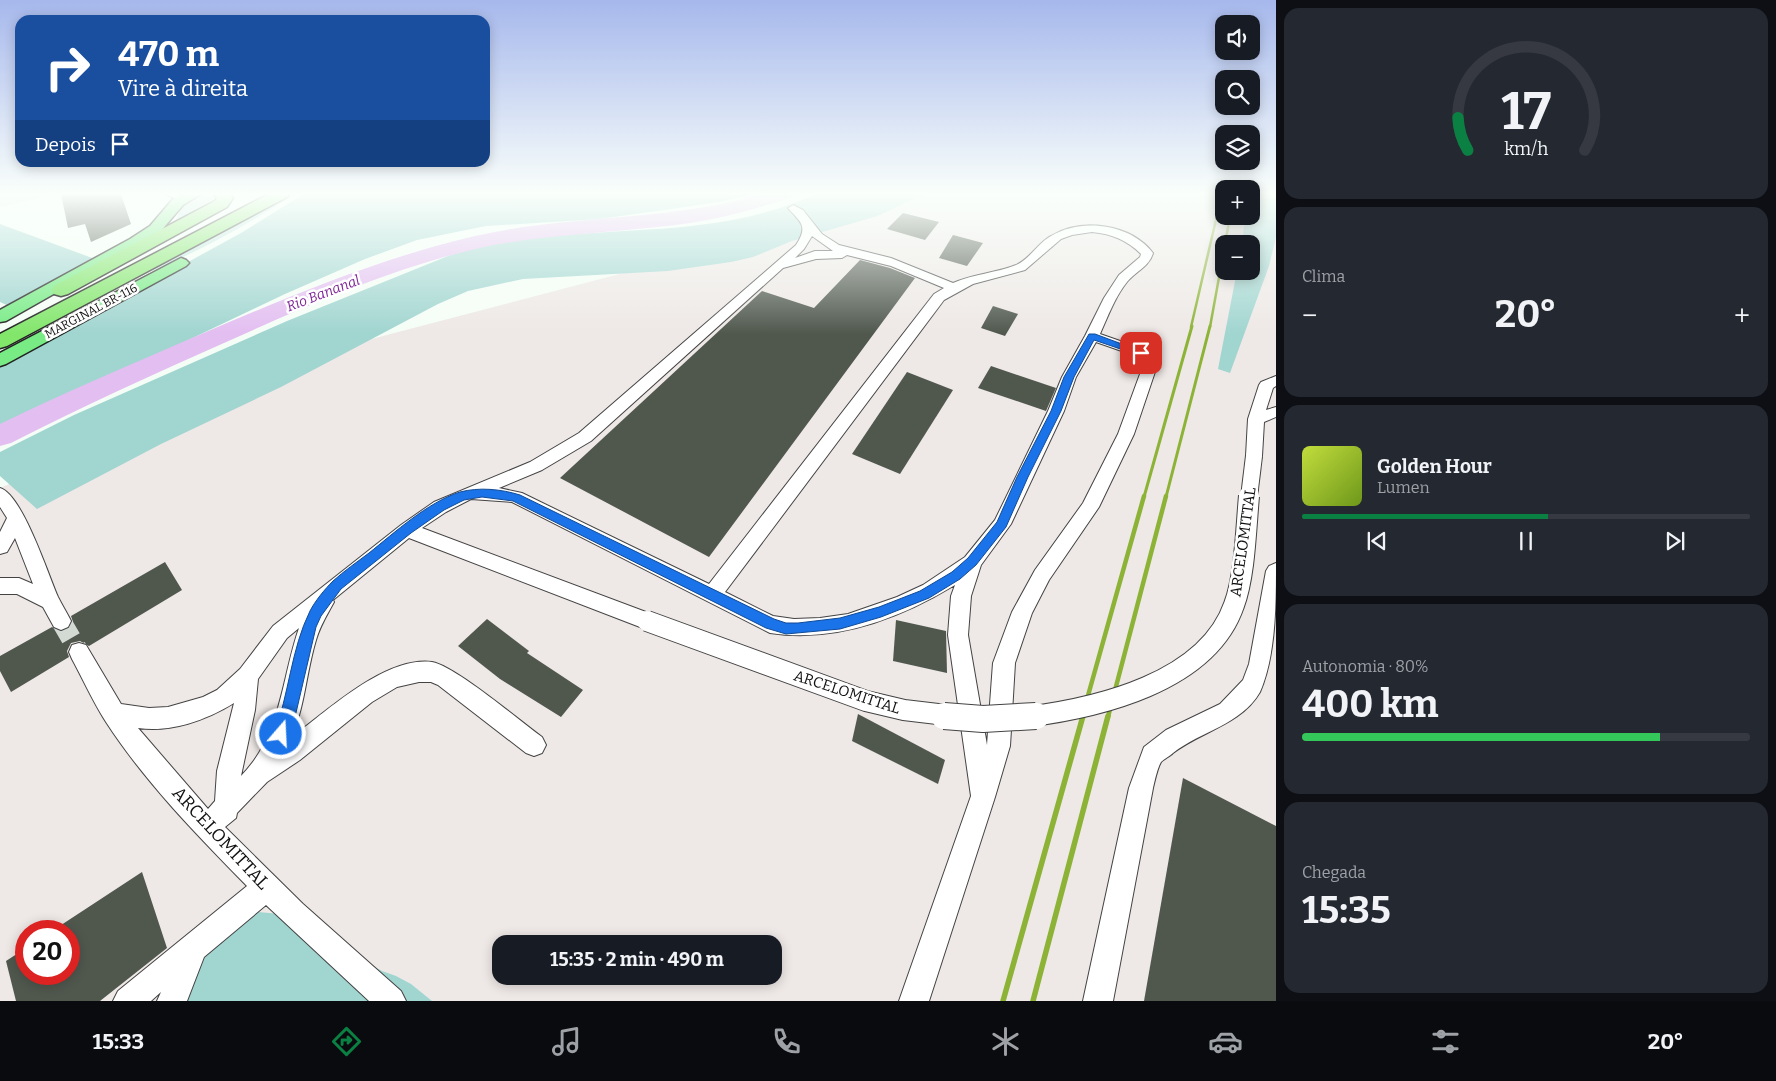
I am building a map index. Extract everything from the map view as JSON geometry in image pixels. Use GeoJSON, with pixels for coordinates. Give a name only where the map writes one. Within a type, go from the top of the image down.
{"type":"FeatureCollection","features":[{"type":"Feature","properties":{"kind":"highway"},"geometry":{"type":"LineString","coordinates":[[0,330],[80,279],[152,241]]}},
{"type":"Feature","properties":{"kind":"highway"},"geometry":{"type":"LineString","coordinates":[[0,330],[172,241]]}},
{"type":"Feature","properties":{"kind":"highway"},"geometry":{"type":"LineString","coordinates":[[0,342],[193,241]]}},
{"type":"Feature","properties":{"kind":"highway"},"geometry":{"type":"LineString","coordinates":[[75,303],[182,263],[221,241]]}},
{"type":"Feature","properties":{"kind":"main road"},"geometry":{"type":"LineString","coordinates":[[0,317],[137,241]]}},
{"type":"Feature","properties":{"kind":"main road","name":"MARGINAL BR-116"},"geometry":{"type":"LineString","coordinates":[[0,360],[182,263]]}},
{"type":"Feature","properties":{"kind":"street"},"geometry":{"type":"LineString","coordinates":[[114,714],[148,719],[168,718],[193,712],[225,697],[248,676],[280,632],[407,530],[440,507],[536,466],[585,437],[776,269],[803,241]]}},
{"type":"Feature","properties":{"kind":"street"},"geometry":{"type":"LineString","coordinates":[[822,241],[843,252],[889,261],[952,287]]}},
{"type":"Feature","properties":{"kind":"street"},"geometry":{"type":"LineString","coordinates":[[712,595],[939,297],[952,287],[966,281],[1022,267],[1051,241]]}},
{"type":"Feature","properties":{"kind":"street"},"geometry":{"type":"LineString","coordinates":[[462,496],[482,493],[501,494],[516,498],[770,624],[786,628],[810,628],[840,623],[881,612],[925,594],[956,576],[972,562],[1002,524],[1022,477],[1056,411],[1069,377],[1092,336],[1110,298],[1123,278],[1146,258],[1147,253],[1139,244],[1131,241]]}},
{"type":"Feature","properties":{"kind":"street"},"geometry":{"type":"LineString","coordinates":[[776,269],[815,254],[856,254]]}},
{"type":"Feature","properties":{"kind":"street"},"geometry":{"type":"LineString","coordinates":[[914,1001],[998,746],[1004,663],[1022,612],[1042,575],[1090,507],[1126,434],[1150,363],[1149,359],[1141,353],[1092,336]]}},
{"type":"Feature","properties":{"kind":"street","name":"ARCELOMITTAL"},"geometry":{"type":"LineString","coordinates":[[407,530],[866,701],[901,710],[942,716],[990,719],[1035,717],[1086,707],[1128,695],[1192,661],[1216,638],[1231,613],[1239,583],[1254,456],[1256,419],[1266,385],[1276,381]]}},
{"type":"Feature","properties":{"kind":"street"},"geometry":{"type":"LineString","coordinates":[[1256,419],[1276,412]]}},
{"type":"Feature","properties":{"kind":"street"},"geometry":{"type":"LineString","coordinates":[[0,494],[16,517],[50,601],[62,621]]}},
{"type":"Feature","properties":{"kind":"street"},"geometry":{"type":"LineString","coordinates":[[0,547],[12,528],[16,517]]}},
{"type":"Feature","properties":{"kind":"street"},"geometry":{"type":"LineString","coordinates":[[972,562],[961,596],[958,635],[982,797]]}},
{"type":"Feature","properties":{"kind":"street"},"geometry":{"type":"LineString","coordinates":[[1098,1001],[1141,788],[1152,755],[1174,738],[1228,711],[1252,686],[1260,664],[1276,571]]}},
{"type":"Feature","properties":{"kind":"street"},"geometry":{"type":"LineString","coordinates":[[207,827],[227,809],[258,774],[281,734],[288,717],[309,627],[316,612],[337,585]]}},
{"type":"Feature","properties":{"kind":"street"},"geometry":{"type":"LineString","coordinates":[[0,586],[19,586],[50,601]]}},
{"type":"Feature","properties":{"kind":"street","name":"ARCELOMITTAL"},"geometry":{"type":"LineString","coordinates":[[78,652],[114,714],[142,752],[207,827],[293,914],[391,1001]]}},
{"type":"Feature","properties":{"kind":"street"},"geometry":{"type":"LineString","coordinates":[[258,774],[292,752],[364,695],[392,679],[419,672],[433,672],[446,678],[534,745]]}},
{"type":"Feature","properties":{"kind":"street"},"geometry":{"type":"LineString","coordinates":[[227,809],[229,771],[244,710],[248,676]]}},
{"type":"Feature","properties":{"kind":"street"},"geometry":{"type":"LineString","coordinates":[[128,1001],[267,887]]}},
{"type":"Feature","properties":{"kind":"street"},"geometry":{"type":"LineString","coordinates":[[172,1001],[193,948]]}},
{"type":"Feature","properties":{"kind":"shaded area"},"geometry":{"type":"Polygon","coordinates":[[[0,241],[45,241],[95,259],[11,307],[0,302],[0,241]]]}},
{"type":"Feature","properties":{"kind":"shaded area"},"geometry":{"type":"Polygon","coordinates":[[[199,241],[216,241],[168,264],[123,282],[199,241]]]}},
{"type":"Feature","properties":{"kind":"shaded area"},"geometry":{"type":"Polygon","coordinates":[[[227,241],[415,241],[365,259],[285,294],[0,430],[0,365],[227,241]]]}},
{"type":"Feature","properties":{"kind":"shaded area"},"geometry":{"type":"Polygon","coordinates":[[[515,241],[793,241],[753,257],[731,262],[668,271],[523,279],[468,291],[438,304],[281,387],[161,444],[37,509],[0,476],[0,452],[74,415],[287,321],[448,256],[493,244],[515,241]]]}},
{"type":"Feature","properties":{"kind":"shaded area"},"geometry":{"type":"Polygon","coordinates":[[[746,241],[1215,241],[1215,280],[1260,280],[1260,241],[1276,241],[1276,1001],[0,1001],[0,488],[299,358],[746,241]]]}},
{"type":"Feature","properties":{"kind":"shaded area"},"geometry":{"type":"Polygon","coordinates":[[[1260,241],[1275,241],[1269,266],[1230,373],[1218,369],[1235,280],[1260,280],[1260,241]]]}},
{"type":"Feature","properties":{"kind":"shaded area"},"geometry":{"type":"Polygon","coordinates":[[[248,913],[280,914],[382,971],[411,984],[432,1001],[164,1001],[196,959],[248,913]]]}},
{"type":"Feature","properties":{"kind":"building"},"geometry":{"type":"Polygon","coordinates":[[[950,241],[974,241],[983,243],[967,266],[939,258],[950,241]]]}},
{"type":"Feature","properties":{"kind":"building"},"geometry":{"type":"Polygon","coordinates":[[[860,260],[890,268],[915,278],[709,557],[560,478],[762,291],[814,308],[860,260]]]}},
{"type":"Feature","properties":{"kind":"building"},"geometry":{"type":"Polygon","coordinates":[[[993,306],[1018,314],[1005,336],[981,328],[993,306]]]}},
{"type":"Feature","properties":{"kind":"building"},"geometry":{"type":"Polygon","coordinates":[[[991,366],[1056,388],[1046,411],[978,388],[991,366]]]}},
{"type":"Feature","properties":{"kind":"building"},"geometry":{"type":"Polygon","coordinates":[[[907,372],[953,390],[900,474],[852,454],[907,372]]]}},
{"type":"Feature","properties":{"kind":"building"},"geometry":{"type":"Polygon","coordinates":[[[165,562],[182,590],[89,646],[80,641],[71,643],[67,651],[69,657],[11,692],[0,671],[0,656],[52,627],[60,632],[69,629],[73,622],[71,616],[165,562]]]}},
{"type":"Feature","properties":{"kind":"building"},"geometry":{"type":"Polygon","coordinates":[[[487,619],[529,651],[527,653],[583,690],[561,717],[500,679],[458,646],[487,619]]]}},
{"type":"Feature","properties":{"kind":"building"},"geometry":{"type":"Polygon","coordinates":[[[896,620],[946,631],[947,673],[893,661],[896,620]]]}},
{"type":"Feature","properties":{"kind":"building"},"geometry":{"type":"Polygon","coordinates":[[[858,714],[945,760],[938,784],[852,741],[858,714]]]}},
{"type":"Feature","properties":{"kind":"building"},"geometry":{"type":"Polygon","coordinates":[[[1183,778],[1276,826],[1276,1001],[1144,1001],[1183,778]]]}},
{"type":"Feature","properties":{"kind":"building"},"geometry":{"type":"Polygon","coordinates":[[[142,872],[167,948],[100,1001],[16,1001],[6,961],[15,955],[15,985],[80,985],[80,920],[69,920],[142,872]]]}},
{"type":"Feature","properties":{"kind":"waterway","name":"Rio Bananal"},"geometry":{"type":"LineString","coordinates":[[0,436],[64,404],[269,314],[406,261],[484,241]]}},
{"type":"Feature","properties":{"kind":"tunnel"},"geometry":{"type":"LineString","coordinates":[[61,621],[79,652]]}},
{"type":"Feature","properties":{"kind":"railway"},"geometry":{"type":"LineString","coordinates":[[1191,327],[1211,241]]}},
{"type":"Feature","properties":{"kind":"railway"},"geometry":{"type":"LineString","coordinates":[[1210,327],[1219,280]]}},
{"type":"Feature","properties":{"kind":"railway"},"geometry":{"type":"LineString","coordinates":[[1144,497],[1192,326]]}},
{"type":"Feature","properties":{"kind":"railway"},"geometry":{"type":"LineString","coordinates":[[1166,497],[1210,326]]}},
{"type":"Feature","properties":{"kind":"railway"},"geometry":{"type":"LineString","coordinates":[[1082,717],[1144,496]]}},
{"type":"Feature","properties":{"kind":"railway"},"geometry":{"type":"LineString","coordinates":[[1108,717],[1166,496]]}},
{"type":"Feature","properties":{"kind":"railway"},"geometry":{"type":"LineString","coordinates":[[1003,1001],[1083,716]]}},
{"type":"Feature","properties":{"kind":"railway"},"geometry":{"type":"LineString","coordinates":[[1033,1001],[1108,716]]}},
{"type":"Feature","properties":{"kind":"route"},"geometry":{"type":"LineString","coordinates":[[281,734],[288,717],[309,627],[316,612],[337,585],[407,530],[440,507],[462,496],[482,493],[501,494],[516,498],[770,624],[786,628],[810,628],[840,623],[881,612],[925,594],[956,576],[972,562],[1002,524],[1022,477],[1056,411],[1069,377],[1092,336],[1141,353]]}}]}
